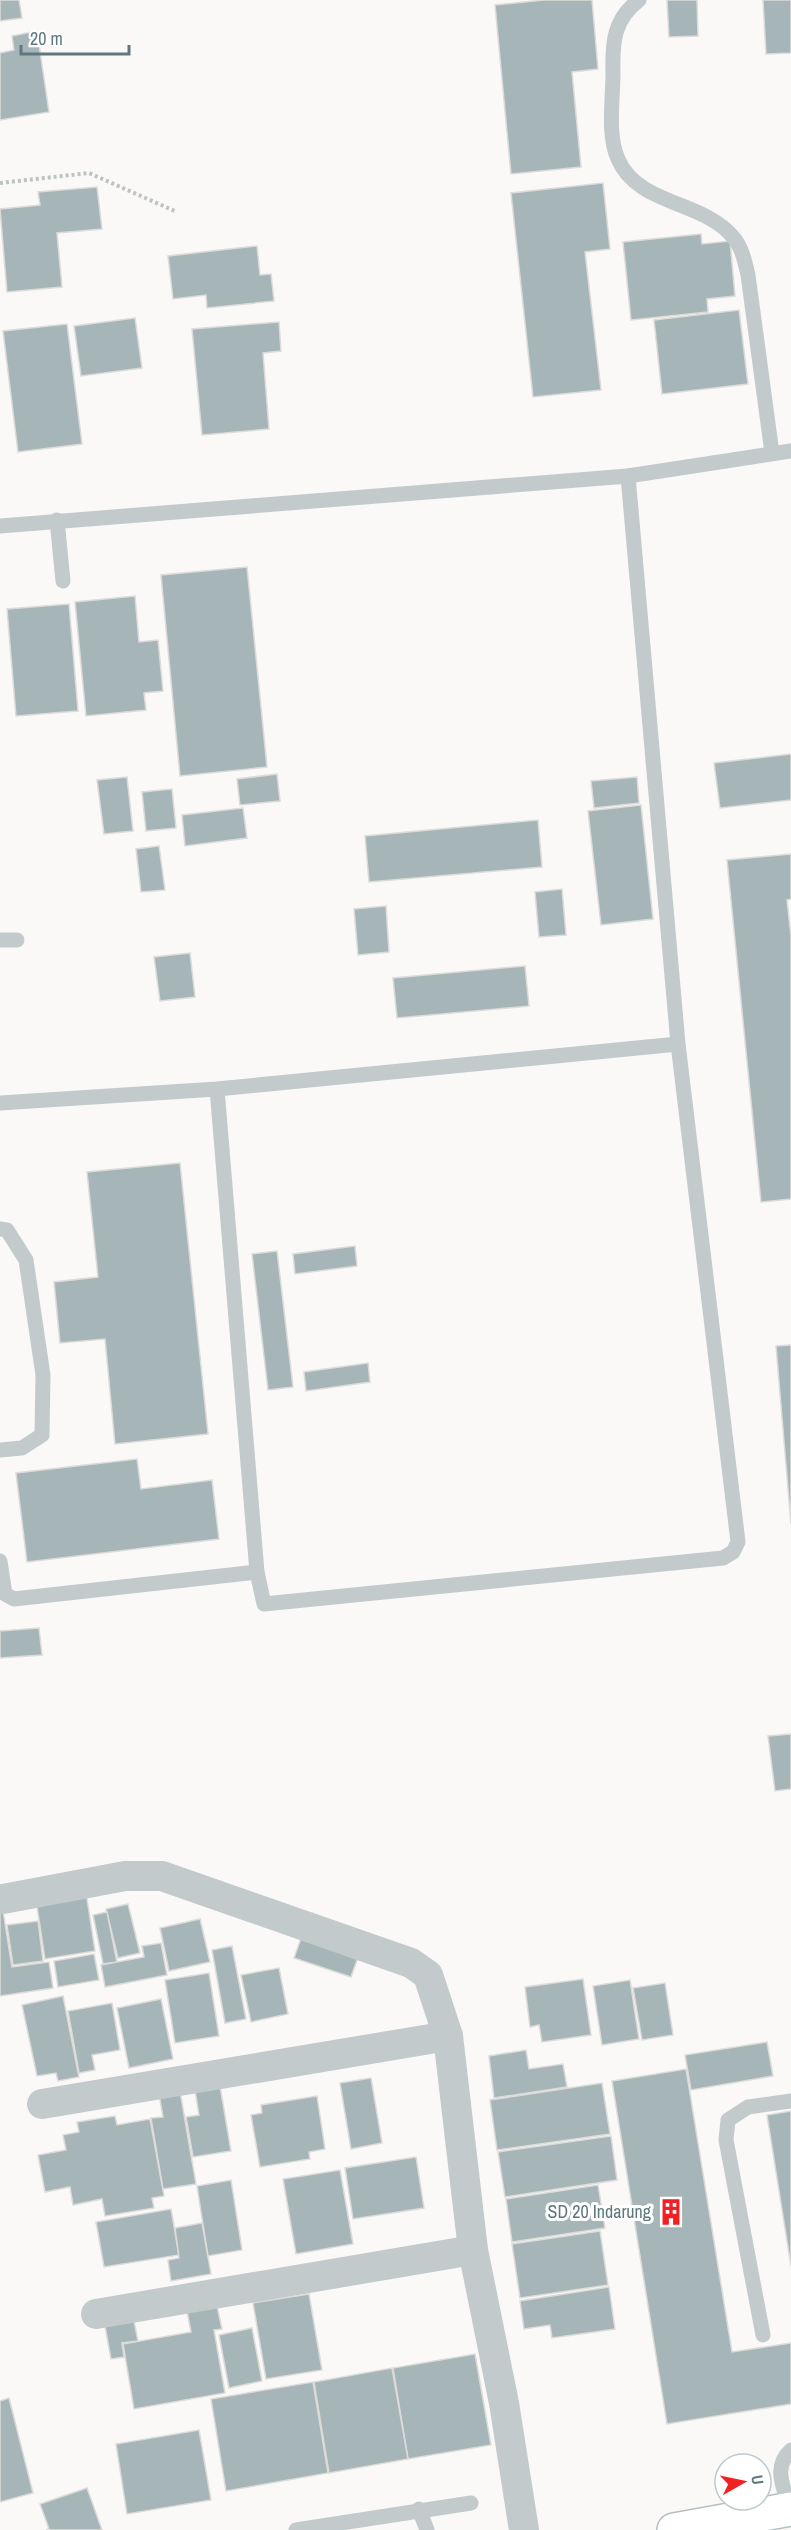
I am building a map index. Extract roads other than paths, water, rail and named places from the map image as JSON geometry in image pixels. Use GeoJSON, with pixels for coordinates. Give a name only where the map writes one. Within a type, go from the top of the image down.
{"type":"FeatureCollection","features":[{"type":"Feature","properties":{"kind":"street"},"geometry":{"type":"LineString","coordinates":[[3,1899],[125,1876],[162,1876],[411,1963],[428,1975],[448,2036],[473,2250],[504,2403],[524,2530]]}},
{"type":"Feature","properties":{"kind":"street"},"geometry":{"type":"LineString","coordinates":[[42,2104],[448,2036]]}},
{"type":"Feature","properties":{"kind":"street"},"geometry":{"type":"LineString","coordinates":[[96,2314],[473,2250]]}},
{"type":"Feature","properties":{"kind":"street"},"geometry":{"type":"LineString","coordinates":[[674,2530],[790,2509]]}},
{"type":"Feature","properties":{"kind":"lane"},"geometry":{"type":"LineString","coordinates":[[639,0],[626,10],[612,42],[614,142],[617,159],[628,176],[644,188],[719,224],[734,237],[743,254],[748,275],[772,453]]}},
{"type":"Feature","properties":{"kind":"lane"},"geometry":{"type":"LineString","coordinates":[[0,526],[628,476],[791,451]]}},
{"type":"Feature","properties":{"kind":"lane"},"geometry":{"type":"LineString","coordinates":[[217,1089],[257,1572],[264,1604],[723,1558],[733,1552],[738,1542],[678,1044],[628,476]]}},
{"type":"Feature","properties":{"kind":"lane"},"geometry":{"type":"LineString","coordinates":[[57,520],[63,581]]}},
{"type":"Feature","properties":{"kind":"lane"},"geometry":{"type":"LineString","coordinates":[[0,940],[17,940]]}},
{"type":"Feature","properties":{"kind":"lane"},"geometry":{"type":"LineString","coordinates":[[0,1103],[217,1089],[678,1044]]}},
{"type":"Feature","properties":{"kind":"lane"},"geometry":{"type":"LineString","coordinates":[[0,1229],[7,1230],[26,1260],[43,1375],[42,1435],[22,1448],[0,1450]]}},
{"type":"Feature","properties":{"kind":"lane"},"geometry":{"type":"LineString","coordinates":[[0,1561],[5,1594],[14,1599],[257,1572]]}},
{"type":"Feature","properties":{"kind":"lane"},"geometry":{"type":"LineString","coordinates":[[764,2336],[726,2140],[728,2120],[748,2107],[791,2101]]}},
{"type":"Feature","properties":{"kind":"lane"},"geometry":{"type":"LineString","coordinates":[[790,2509],[779,2470],[784,2456],[791,2450]]}},
{"type":"Feature","properties":{"kind":"lane"},"geometry":{"type":"LineString","coordinates":[[296,2530],[471,2503]]}},
{"type":"Feature","properties":{"kind":"lane"},"geometry":{"type":"LineString","coordinates":[[419,2510],[427,2530]]}},
{"type":"Feature","properties":{"kind":"place","name":"SD 20 Indarung"},"geometry":{"type":"Point","coordinates":[671,2212]}}]}
